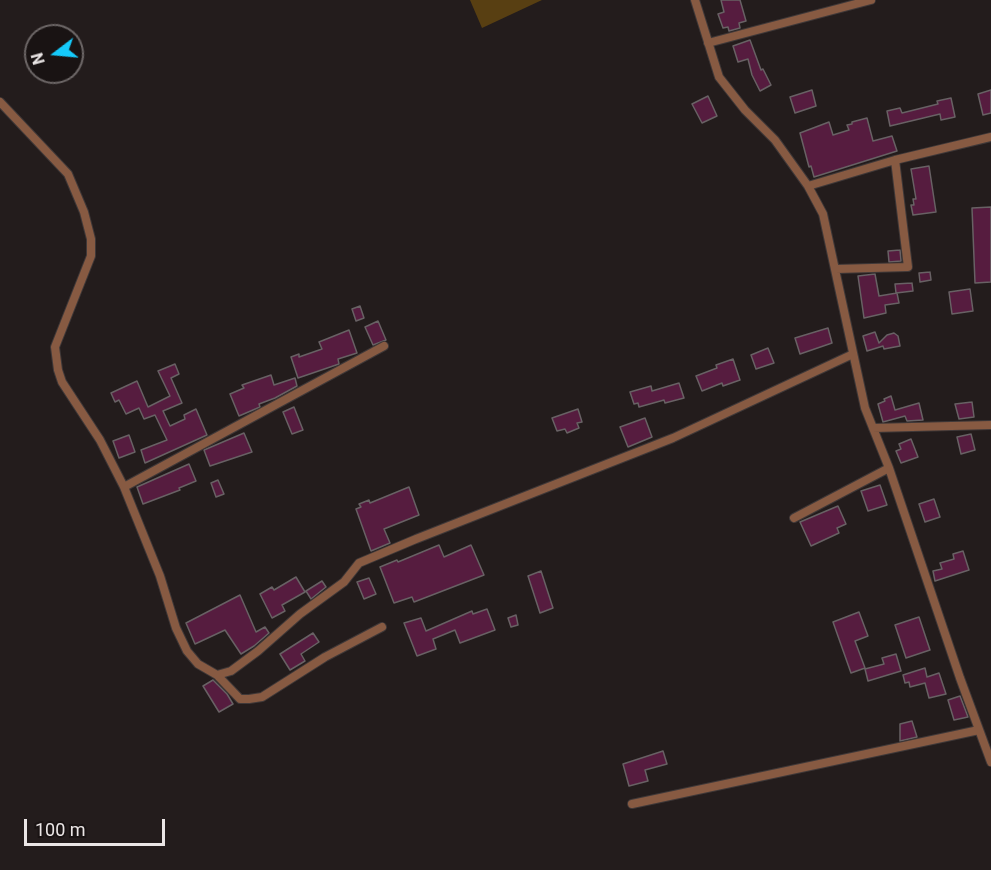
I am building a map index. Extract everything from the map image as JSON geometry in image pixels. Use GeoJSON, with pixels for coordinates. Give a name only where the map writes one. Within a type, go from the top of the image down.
{"type":"FeatureCollection","features":[{"type":"Feature","properties":{"kind":"street"},"geometry":{"type":"LineString","coordinates":[[695,0],[719,76],[745,110],[775,140],[808,186],[823,214],[865,408],[889,468],[991,762]]}},
{"type":"Feature","properties":{"kind":"street"},"geometry":{"type":"LineString","coordinates":[[708,43],[871,0]]}},
{"type":"Feature","properties":{"kind":"street"},"geometry":{"type":"LineString","coordinates":[[0,102],[68,174],[84,212],[91,239],[91,256],[55,346],[55,357],[62,382],[100,440],[124,487],[160,576],[176,628],[187,651],[198,664],[217,675],[240,699],[262,697],[325,657],[382,627]]}},
{"type":"Feature","properties":{"kind":"street"},"geometry":{"type":"LineString","coordinates":[[808,186],[895,160],[991,137]]}},
{"type":"Feature","properties":{"kind":"street"},"geometry":{"type":"LineString","coordinates":[[836,269],[908,267],[895,160]]}},
{"type":"Feature","properties":{"kind":"street"},"geometry":{"type":"LineString","coordinates":[[124,487],[384,346]]}},
{"type":"Feature","properties":{"kind":"street"},"geometry":{"type":"LineString","coordinates":[[217,675],[231,671],[258,651],[300,614],[344,582],[359,563],[673,438],[853,354]]}},
{"type":"Feature","properties":{"kind":"street"},"geometry":{"type":"LineString","coordinates":[[873,428],[991,425]]}},
{"type":"Feature","properties":{"kind":"street"},"geometry":{"type":"LineString","coordinates":[[794,518],[889,468]]}},
{"type":"Feature","properties":{"kind":"street"},"geometry":{"type":"LineString","coordinates":[[632,804],[979,730]]}},
{"type":"Feature","properties":{"kind":"shaded area"},"geometry":{"type":"Polygon","coordinates":[[[470,0],[542,0],[482,28],[470,0]]]}},
{"type":"Feature","properties":{"kind":"building"},"geometry":{"type":"Polygon","coordinates":[[[721,0],[740,0],[746,21],[739,23],[740,28],[729,31],[728,27],[723,28],[718,14],[724,12],[721,0]]]}},
{"type":"Feature","properties":{"kind":"building"},"geometry":{"type":"Polygon","coordinates":[[[750,40],[761,70],[763,69],[771,85],[760,91],[752,75],[748,59],[738,62],[733,46],[750,40]]]}},
{"type":"Feature","properties":{"kind":"building"},"geometry":{"type":"Polygon","coordinates":[[[812,90],[816,106],[795,113],[790,97],[812,90]]]}},
{"type":"Feature","properties":{"kind":"building"},"geometry":{"type":"Polygon","coordinates":[[[991,90],[991,113],[983,115],[978,94],[991,90]]]}},
{"type":"Feature","properties":{"kind":"building"},"geometry":{"type":"Polygon","coordinates":[[[708,96],[717,116],[702,123],[692,104],[708,96]]]}},
{"type":"Feature","properties":{"kind":"building"},"geometry":{"type":"Polygon","coordinates":[[[951,98],[955,117],[941,120],[940,114],[890,126],[887,111],[900,108],[902,113],[938,104],[937,101],[951,98]]]}},
{"type":"Feature","properties":{"kind":"building"},"geometry":{"type":"Polygon","coordinates":[[[867,118],[873,141],[892,136],[897,151],[814,177],[800,133],[829,122],[833,135],[849,130],[847,125],[852,122],[867,118]]]}},
{"type":"Feature","properties":{"kind":"building"},"geometry":{"type":"Polygon","coordinates":[[[929,166],[936,212],[913,215],[911,205],[914,205],[913,199],[916,199],[911,169],[929,166]]]}},
{"type":"Feature","properties":{"kind":"building"},"geometry":{"type":"Polygon","coordinates":[[[991,207],[991,282],[975,283],[972,208],[991,207]]]}},
{"type":"Feature","properties":{"kind":"building"},"geometry":{"type":"Polygon","coordinates":[[[900,250],[901,261],[889,262],[888,251],[900,250]]]}},
{"type":"Feature","properties":{"kind":"building"},"geometry":{"type":"Polygon","coordinates":[[[930,272],[931,280],[920,282],[919,273],[930,272]]]}},
{"type":"Feature","properties":{"kind":"building"},"geometry":{"type":"Polygon","coordinates":[[[875,274],[879,296],[897,293],[899,303],[885,305],[886,313],[864,318],[858,276],[875,274]]]}},
{"type":"Feature","properties":{"kind":"building"},"geometry":{"type":"Polygon","coordinates":[[[912,283],[913,291],[896,293],[895,284],[912,283]]]}},
{"type":"Feature","properties":{"kind":"building"},"geometry":{"type":"Polygon","coordinates":[[[970,289],[973,311],[952,314],[949,292],[970,289]]]}},
{"type":"Feature","properties":{"kind":"building"},"geometry":{"type":"Polygon","coordinates":[[[360,306],[364,318],[356,321],[352,309],[360,306]]]}},
{"type":"Feature","properties":{"kind":"building"},"geometry":{"type":"Polygon","coordinates":[[[378,321],[386,340],[373,345],[365,327],[378,321]]]}},
{"type":"Feature","properties":{"kind":"building"},"geometry":{"type":"Polygon","coordinates":[[[828,328],[832,343],[800,354],[795,338],[828,328]]]}},
{"type":"Feature","properties":{"kind":"building"},"geometry":{"type":"Polygon","coordinates":[[[349,330],[357,353],[338,359],[339,364],[298,378],[291,357],[299,354],[299,357],[322,349],[319,342],[349,330]]]}},
{"type":"Feature","properties":{"kind":"building"},"geometry":{"type":"Polygon","coordinates":[[[875,332],[879,343],[887,335],[894,333],[898,336],[900,346],[884,349],[883,346],[867,351],[863,336],[875,332]]]}},
{"type":"Feature","properties":{"kind":"building"},"geometry":{"type":"Polygon","coordinates":[[[768,348],[774,363],[756,369],[751,355],[768,348]]]}},
{"type":"Feature","properties":{"kind":"building"},"geometry":{"type":"Polygon","coordinates":[[[733,359],[740,380],[723,386],[722,383],[702,391],[696,376],[733,359]]]}},
{"type":"Feature","properties":{"kind":"building"},"geometry":{"type":"Polygon","coordinates":[[[175,364],[179,374],[171,378],[182,403],[163,411],[170,426],[185,419],[184,415],[196,409],[207,435],[145,463],[141,450],[167,440],[155,415],[144,419],[139,408],[126,414],[119,400],[115,402],[111,393],[137,381],[148,407],[170,396],[158,371],[175,364]]]}},
{"type":"Feature","properties":{"kind":"building"},"geometry":{"type":"Polygon","coordinates":[[[271,375],[274,385],[295,378],[297,386],[239,416],[230,394],[244,388],[242,385],[271,375]]]}},
{"type":"Feature","properties":{"kind":"building"},"geometry":{"type":"Polygon","coordinates":[[[679,383],[684,398],[665,403],[664,400],[639,407],[638,403],[634,404],[630,392],[651,386],[652,391],[679,383]]]}},
{"type":"Feature","properties":{"kind":"building"},"geometry":{"type":"Polygon","coordinates":[[[891,396],[895,410],[919,403],[923,420],[907,421],[905,416],[883,422],[878,404],[891,396]]]}},
{"type":"Feature","properties":{"kind":"building"},"geometry":{"type":"Polygon","coordinates":[[[972,402],[974,417],[959,419],[955,404],[972,402]]]}},
{"type":"Feature","properties":{"kind":"building"},"geometry":{"type":"Polygon","coordinates":[[[294,407],[303,430],[292,434],[283,412],[294,407]]]}},
{"type":"Feature","properties":{"kind":"building"},"geometry":{"type":"Polygon","coordinates":[[[578,409],[582,422],[577,423],[579,428],[567,433],[565,429],[557,431],[552,418],[578,409]]]}},
{"type":"Feature","properties":{"kind":"building"},"geometry":{"type":"Polygon","coordinates":[[[645,418],[652,437],[628,447],[620,427],[645,418]]]}},
{"type":"Feature","properties":{"kind":"building"},"geometry":{"type":"Polygon","coordinates":[[[244,433],[252,452],[210,466],[204,450],[244,433]]]}},
{"type":"Feature","properties":{"kind":"building"},"geometry":{"type":"Polygon","coordinates":[[[971,434],[975,450],[961,454],[957,437],[971,434]]]}},
{"type":"Feature","properties":{"kind":"building"},"geometry":{"type":"Polygon","coordinates":[[[129,435],[135,452],[119,458],[113,441],[129,435]]]}},
{"type":"Feature","properties":{"kind":"building"},"geometry":{"type":"Polygon","coordinates":[[[911,439],[918,457],[901,463],[896,451],[901,449],[899,444],[911,439]]]}},
{"type":"Feature","properties":{"kind":"building"},"geometry":{"type":"Polygon","coordinates":[[[189,464],[196,481],[179,488],[180,490],[143,504],[137,487],[189,464]]]}},
{"type":"Feature","properties":{"kind":"building"},"geometry":{"type":"Polygon","coordinates":[[[218,480],[224,494],[216,497],[211,483],[218,480]]]}},
{"type":"Feature","properties":{"kind":"building"},"geometry":{"type":"Polygon","coordinates":[[[880,485],[887,505],[868,511],[861,491],[880,485]]]}},
{"type":"Feature","properties":{"kind":"building"},"geometry":{"type":"Polygon","coordinates":[[[409,487],[419,515],[384,529],[390,543],[371,551],[356,509],[361,507],[359,504],[369,500],[370,503],[409,487]]]}},
{"type":"Feature","properties":{"kind":"building"},"geometry":{"type":"Polygon","coordinates":[[[934,499],[940,517],[925,522],[919,504],[934,499]]]}},
{"type":"Feature","properties":{"kind":"building"},"geometry":{"type":"Polygon","coordinates":[[[838,506],[846,524],[837,528],[839,533],[811,546],[800,522],[838,506]]]}},
{"type":"Feature","properties":{"kind":"building"},"geometry":{"type":"Polygon","coordinates":[[[439,545],[444,557],[471,545],[484,575],[414,602],[412,597],[394,603],[380,567],[439,545]]]}},
{"type":"Feature","properties":{"kind":"building"},"geometry":{"type":"Polygon","coordinates":[[[963,551],[969,570],[935,581],[933,571],[942,569],[940,563],[954,559],[953,554],[963,551]]]}},
{"type":"Feature","properties":{"kind":"building"},"geometry":{"type":"Polygon","coordinates":[[[541,571],[553,608],[540,613],[528,576],[541,571]]]}},
{"type":"Feature","properties":{"kind":"building"},"geometry":{"type":"Polygon","coordinates":[[[296,577],[305,592],[282,605],[285,611],[272,618],[260,594],[272,587],[274,590],[296,577]]]}},
{"type":"Feature","properties":{"kind":"building"},"geometry":{"type":"Polygon","coordinates":[[[369,578],[376,594],[364,599],[357,582],[369,578]]]}},
{"type":"Feature","properties":{"kind":"building"},"geometry":{"type":"Polygon","coordinates":[[[322,581],[326,587],[311,599],[306,591],[322,581]]]}},
{"type":"Feature","properties":{"kind":"building"},"geometry":{"type":"Polygon","coordinates":[[[240,595],[256,632],[265,627],[269,633],[241,654],[225,630],[195,644],[186,623],[240,595]]]}},
{"type":"Feature","properties":{"kind":"building"},"geometry":{"type":"Polygon","coordinates":[[[487,609],[495,630],[460,643],[455,630],[433,639],[436,649],[417,656],[404,623],[421,618],[426,631],[472,611],[473,614],[487,609]]]}},
{"type":"Feature","properties":{"kind":"building"},"geometry":{"type":"Polygon","coordinates":[[[859,612],[868,636],[855,641],[865,668],[851,673],[833,622],[859,612]]]}},
{"type":"Feature","properties":{"kind":"building"},"geometry":{"type":"Polygon","coordinates":[[[516,615],[518,625],[511,627],[508,618],[516,615]]]}},
{"type":"Feature","properties":{"kind":"building"},"geometry":{"type":"Polygon","coordinates":[[[919,617],[930,650],[906,658],[895,625],[919,617]]]}},
{"type":"Feature","properties":{"kind":"building"},"geometry":{"type":"Polygon","coordinates":[[[313,633],[319,642],[301,654],[305,661],[290,670],[280,654],[313,633]]]}},
{"type":"Feature","properties":{"kind":"building"},"geometry":{"type":"Polygon","coordinates":[[[896,654],[901,671],[868,681],[865,669],[884,664],[882,658],[896,654]]]}},
{"type":"Feature","properties":{"kind":"building"},"geometry":{"type":"Polygon","coordinates":[[[925,668],[927,677],[939,673],[946,694],[929,698],[925,683],[910,687],[909,682],[905,683],[903,675],[925,668]]]}},
{"type":"Feature","properties":{"kind":"building"},"geometry":{"type":"Polygon","coordinates":[[[213,680],[233,704],[219,712],[203,686],[213,680]]]}},
{"type":"Feature","properties":{"kind":"building"},"geometry":{"type":"Polygon","coordinates":[[[960,696],[968,717],[954,720],[948,700],[960,696]]]}},
{"type":"Feature","properties":{"kind":"building"},"geometry":{"type":"Polygon","coordinates":[[[912,721],[917,737],[900,741],[900,724],[912,721]]]}},
{"type":"Feature","properties":{"kind":"building"},"geometry":{"type":"Polygon","coordinates":[[[663,751],[667,764],[645,770],[648,781],[629,786],[623,764],[663,751]]]}}]}
